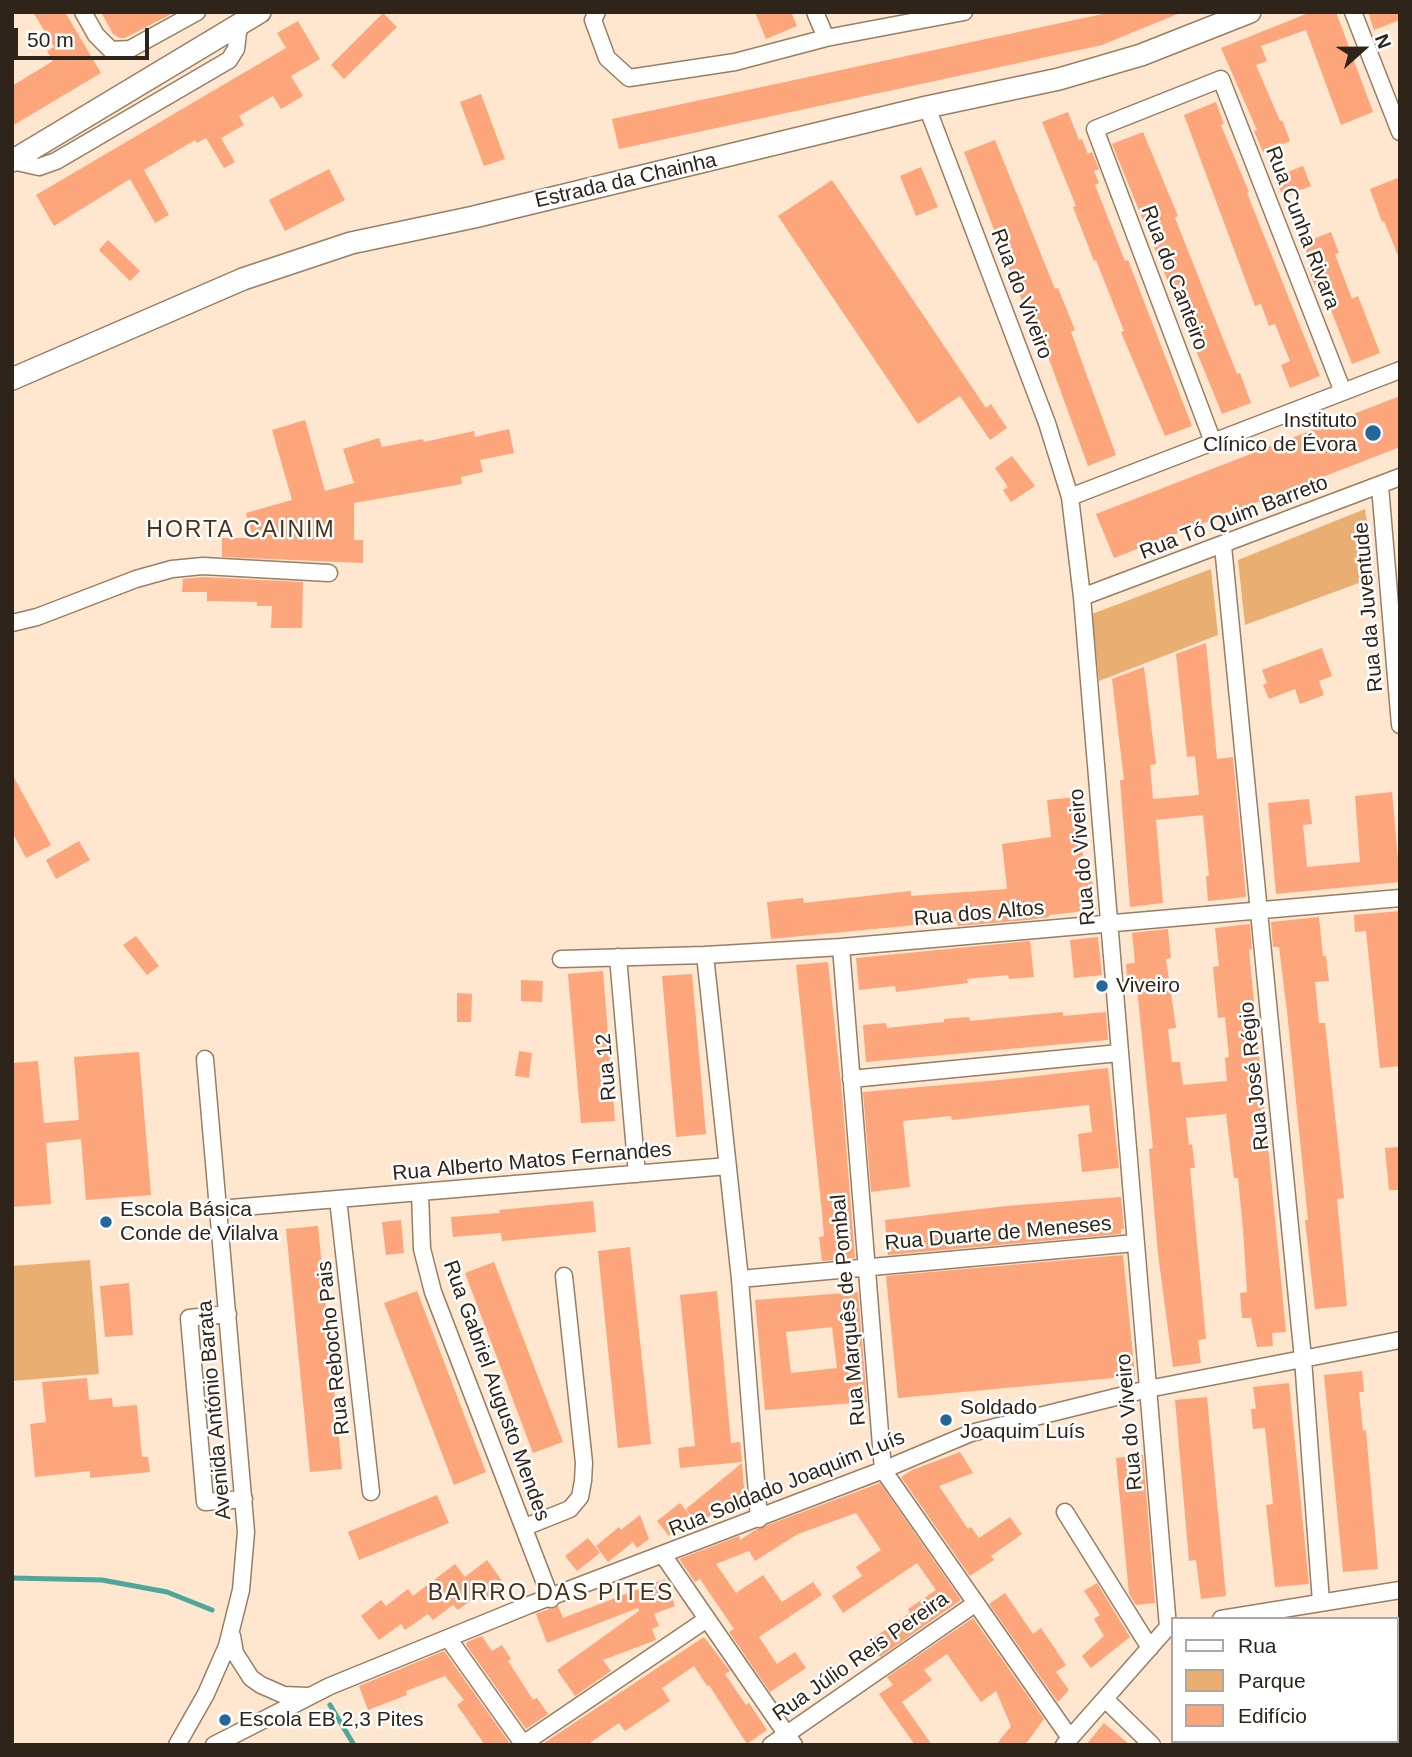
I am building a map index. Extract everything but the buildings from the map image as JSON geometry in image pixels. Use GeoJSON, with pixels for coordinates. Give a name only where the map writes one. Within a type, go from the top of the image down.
{"type":"FeatureCollection","features":[{"type":"Feature","properties":{"kind":"street"},"geometry":{"type":"LineString","coordinates":[[83,12],[96,35],[111,50],[130,49],[197,12]]}},
{"type":"Feature","properties":{"kind":"street"},"geometry":{"type":"LineString","coordinates":[[12,161],[260,12]]}},
{"type":"Feature","properties":{"kind":"street"},"geometry":{"type":"LineString","coordinates":[[597,12],[593,20],[607,58],[629,78],[735,62],[826,38],[964,12]]}},
{"type":"Feature","properties":{"kind":"street"},"geometry":{"type":"LineString","coordinates":[[815,12],[826,38]]}},
{"type":"Feature","properties":{"kind":"street","name":"Estrada da Chainha"},"geometry":{"type":"LineString","coordinates":[[12,379],[243,279],[351,243],[474,218],[927,107],[1059,79],[1166,45],[1250,12]]}},
{"type":"Feature","properties":{"kind":"street"},"geometry":{"type":"LineString","coordinates":[[1353,12],[1400,132]]}},
{"type":"Feature","properties":{"kind":"street","name":"Rua do Canteiro"},"geometry":{"type":"LineString","coordinates":[[1213,442],[1095,129],[1222,79]]}},
{"type":"Feature","properties":{"kind":"street","name":"Rua Cunha Rivara"},"geometry":{"type":"LineString","coordinates":[[1222,79],[1343,392]]}},
{"type":"Feature","properties":{"kind":"street","name":"Rua do Viveiro"},"geometry":{"type":"LineString","coordinates":[[927,107],[1047,423],[1070,497],[1082,597],[1135,1243],[1170,1627]]}},
{"type":"Feature","properties":{"kind":"street"},"geometry":{"type":"LineString","coordinates":[[1070,497],[1400,370]]}},
{"type":"Feature","properties":{"kind":"street","name":"Rua Tó Quim Barreto"},"geometry":{"type":"LineString","coordinates":[[1082,597],[1400,477]]}},
{"type":"Feature","properties":{"kind":"street","name":"Rua da Juventude"},"geometry":{"type":"LineString","coordinates":[[1380,486],[1400,725]]}},
{"type":"Feature","properties":{"kind":"street","name":"Rua José Régio"},"geometry":{"type":"LineString","coordinates":[[1223,545],[1303,1359],[1321,1602]]}},
{"type":"Feature","properties":{"kind":"street"},"geometry":{"type":"LineString","coordinates":[[12,623],[37,617],[136,579],[172,569],[204,566],[329,573]]}},
{"type":"Feature","properties":{"kind":"street","name":"Rua dos Altos"},"geometry":{"type":"LineString","coordinates":[[561,959],[705,955],[841,947],[1400,898]]}},
{"type":"Feature","properties":{"kind":"street","name":"Rua Marquês de Pombal"},"geometry":{"type":"LineString","coordinates":[[841,947],[883,1470]]}},
{"type":"Feature","properties":{"kind":"street"},"geometry":{"type":"LineString","coordinates":[[705,955],[740,1279],[759,1519]]}},
{"type":"Feature","properties":{"kind":"street","name":"Rua 12"},"geometry":{"type":"LineString","coordinates":[[618,957],[637,1174]]}},
{"type":"Feature","properties":{"kind":"street"},"geometry":{"type":"LineString","coordinates":[[851,1079],[1119,1053]]}},
{"type":"Feature","properties":{"kind":"street","name":"Avenida António Barata"},"geometry":{"type":"LineString","coordinates":[[177,1745],[206,1694],[227,1646],[243,1575],[246,1532],[205,1059]]}},
{"type":"Feature","properties":{"kind":"street","name":"Rua Alberto Matos Fernandes"},"geometry":{"type":"LineString","coordinates":[[219,1209],[728,1166]]}},
{"type":"Feature","properties":{"kind":"street","name":"Rua Gabriel Augusto Mendes"},"geometry":{"type":"LineString","coordinates":[[420,1194],[422,1249],[433,1292],[551,1599]]}},
{"type":"Feature","properties":{"kind":"street","name":"Rua Rebocho Pais"},"geometry":{"type":"LineString","coordinates":[[338,1199],[371,1492]]}},
{"type":"Feature","properties":{"kind":"street","name":"Rua Duarte de Meneses"},"geometry":{"type":"LineString","coordinates":[[740,1279],[1135,1243]]}},
{"type":"Feature","properties":{"kind":"street"},"geometry":{"type":"LineString","coordinates":[[524,1527],[570,1509],[580,1497],[583,1481],[584,1463],[564,1276]]}},
{"type":"Feature","properties":{"kind":"street"},"geometry":{"type":"LineString","coordinates":[[228,1314],[189,1318],[205,1502],[244,1499]]}},
{"type":"Feature","properties":{"kind":"street","name":"Rua Soldado Joaquim Luís"},"geometry":{"type":"LineString","coordinates":[[214,1745],[311,1696],[448,1638],[759,1519],[971,1433],[1148,1389],[1400,1340]]}},
{"type":"Feature","properties":{"kind":"street"},"geometry":{"type":"LineString","coordinates":[[883,1470],[976,1603],[1067,1741],[1170,1627]]}},
{"type":"Feature","properties":{"kind":"street"},"geometry":{"type":"LineString","coordinates":[[1065,1512],[1150,1648]]}},
{"type":"Feature","properties":{"kind":"street"},"geometry":{"type":"LineString","coordinates":[[663,1555],[790,1739]]}},
{"type":"Feature","properties":{"kind":"street"},"geometry":{"type":"LineString","coordinates":[[1233,1617],[1400,1590]]}},
{"type":"Feature","properties":{"kind":"street","name":"Rua Júlio Reis Pereira"},"geometry":{"type":"LineString","coordinates":[[771,1745],[790,1739],[976,1603]]}},
{"type":"Feature","properties":{"kind":"street"},"geometry":{"type":"LineString","coordinates":[[448,1638],[523,1744],[707,1619]]}},
{"type":"Feature","properties":{"kind":"street"},"geometry":{"type":"LineString","coordinates":[[232,1630],[235,1653],[251,1678],[284,1695],[311,1696]]}},
{"type":"Feature","properties":{"kind":"street"},"geometry":{"type":"LineString","coordinates":[[1105,1699],[1153,1745]]}},
{"type":"Feature","properties":{"kind":"green space"},"geometry":{"type":"Polygon","coordinates":[[[1365,509],[1375,577],[1245,625],[1238,560],[1365,509]]]}},
{"type":"Feature","properties":{"kind":"green space"},"geometry":{"type":"Polygon","coordinates":[[[1211,569],[1218,635],[1099,681],[1092,614],[1211,569]]]}},
{"type":"Feature","properties":{"kind":"green space"},"geometry":{"type":"Polygon","coordinates":[[[90,1260],[99,1374],[12,1381],[12,1266],[90,1260]]]}},
{"type":"Feature","properties":{"kind":"waterway"},"geometry":{"type":"LineString","coordinates":[[12,1578],[102,1580],[167,1592],[212,1610]]}},
{"type":"Feature","properties":{"kind":"waterway"},"geometry":{"type":"LineString","coordinates":[[330,1705],[354,1745]]}},
{"type":"Feature","properties":{"kind":"place","name":"Instituto Clínico de Évora"},"geometry":{"type":"Point","coordinates":[1373,433]}},
{"type":"Feature","properties":{"kind":"place","name":"Viveiro"},"geometry":{"type":"Point","coordinates":[1102,986]}},
{"type":"Feature","properties":{"kind":"place","name":"Escola Básica Conde de Vilalva"},"geometry":{"type":"Point","coordinates":[106,1222]}},
{"type":"Feature","properties":{"kind":"place","name":"Soldado Joaquim Luís"},"geometry":{"type":"Point","coordinates":[946,1420]}},
{"type":"Feature","properties":{"kind":"place","name":"Escola EB 2,3 Pites"},"geometry":{"type":"Point","coordinates":[225,1720]}},
{"type":"Feature","properties":{"kind":"district","name":"HORTA CAINIM"},"geometry":{"type":"Point","coordinates":[241,531]}},
{"type":"Feature","properties":{"kind":"district","name":"BAIRRO DAS PITES"},"geometry":{"type":"Point","coordinates":[551,1594]}}]}
